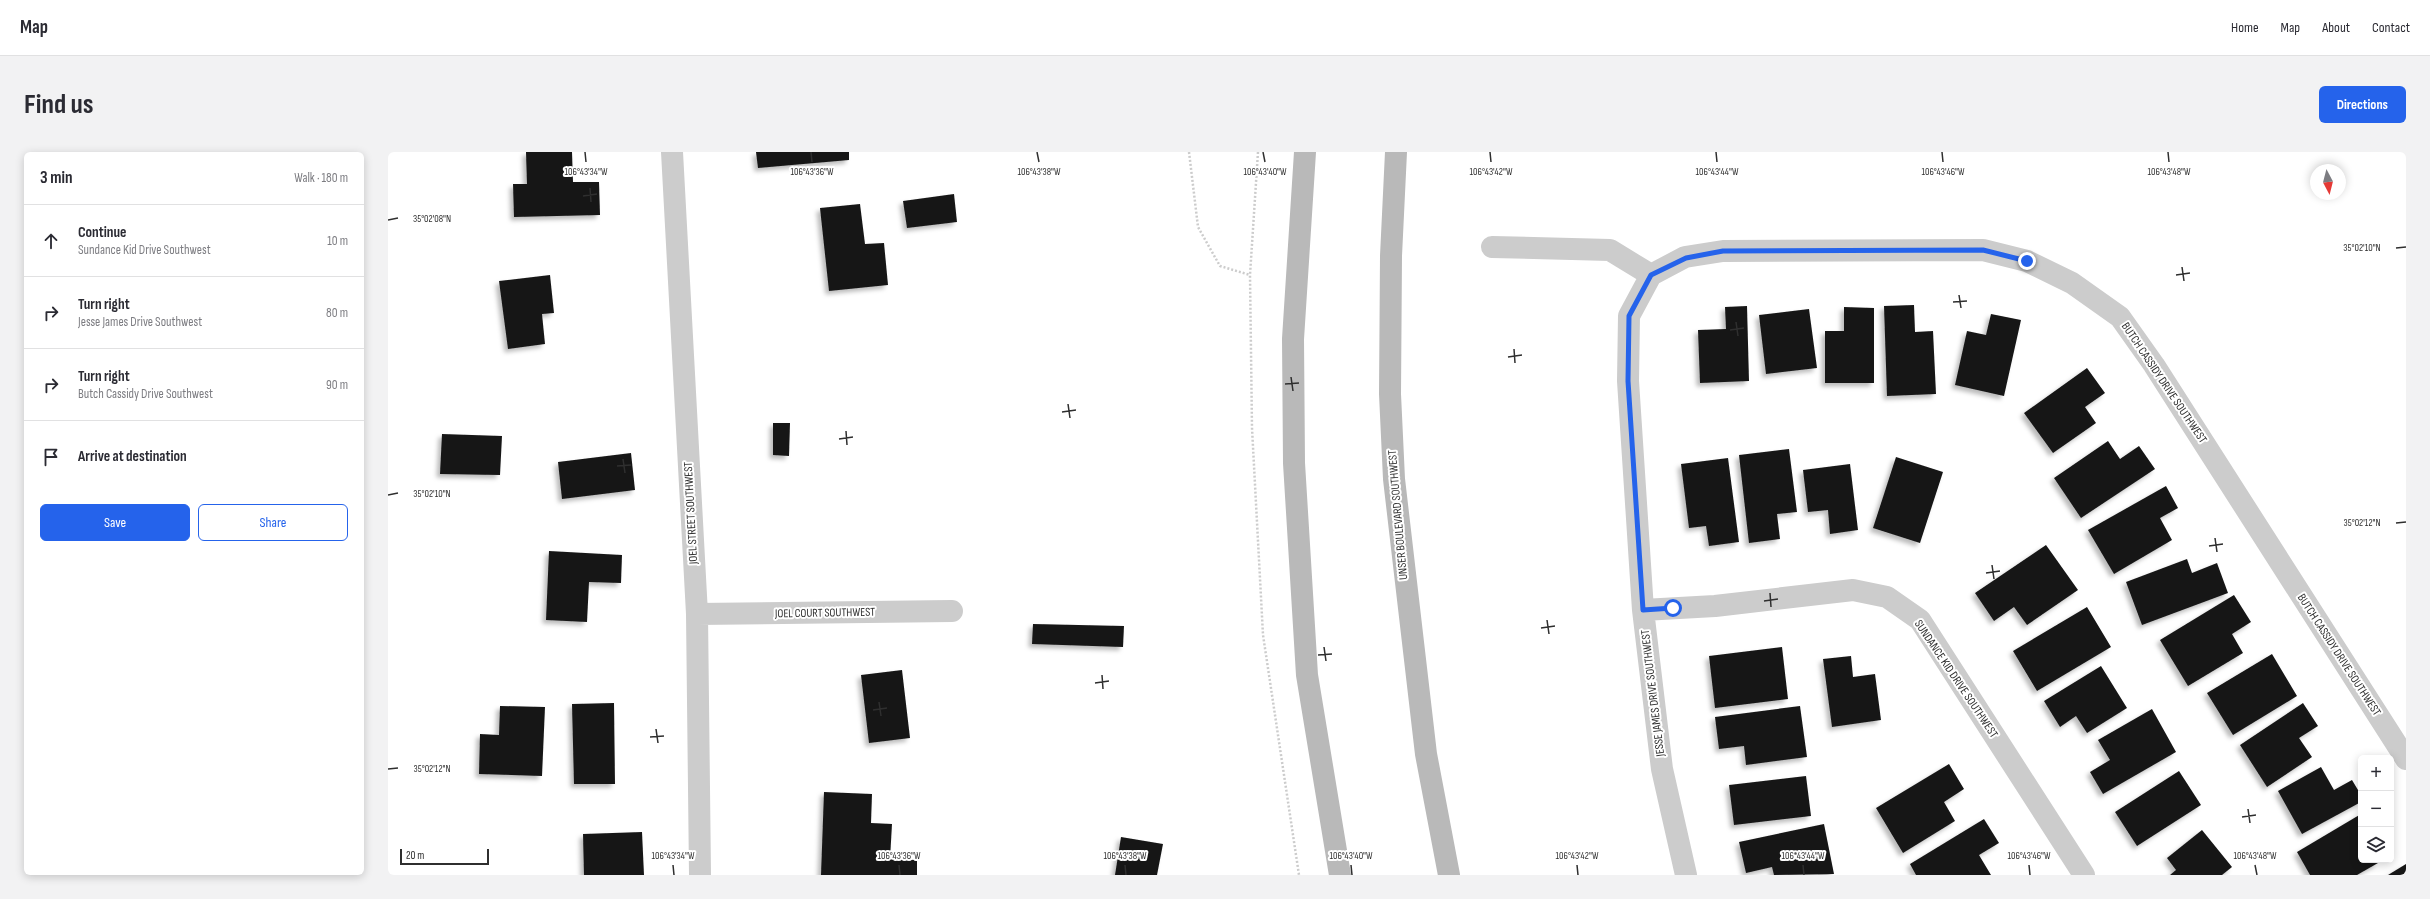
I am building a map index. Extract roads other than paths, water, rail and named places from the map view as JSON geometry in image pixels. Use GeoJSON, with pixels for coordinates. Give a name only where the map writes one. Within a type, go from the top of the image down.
{"type":"FeatureCollection","features":[{"type":"Feature","properties":{"kind":"main road"},"geometry":{"type":"LineString","coordinates":[[1305,152],[1293,339],[1294,463],[1308,676],[1340,875]]}},
{"type":"Feature","properties":{"kind":"main road","name":"UNSER BOULEVARD SOUTHWEST"},"geometry":{"type":"LineString","coordinates":[[1396,152],[1392,256],[1390,394],[1394,479],[1426,754],[1449,875]]}},
{"type":"Feature","properties":{"kind":"street","name":"JOEL STREET SOUTHWEST"},"geometry":{"type":"LineString","coordinates":[[672,152],[697,614],[700,875]]}},
{"type":"Feature","properties":{"kind":"street"},"geometry":{"type":"LineString","coordinates":[[1492,247],[1610,250],[1651,275]]}},
{"type":"Feature","properties":{"kind":"street","name":"BUTCH CASSIDY DRIVE SOUTHWEST"},"geometry":{"type":"LineString","coordinates":[[1651,275],[1686,258],[1723,251],[1983,250],[2027,261],[2072,283],[2120,318],[2154,365],[2406,759]]}},
{"type":"Feature","properties":{"kind":"street","name":"JESSE JAMES DRIVE SOUTHWEST"},"geometry":{"type":"LineString","coordinates":[[1651,275],[1629,316],[1628,381],[1643,610],[1662,769],[1686,875]]}},
{"type":"Feature","properties":{"kind":"street","name":"SUNDANCE KID DRIVE SOUTHWEST"},"geometry":{"type":"LineString","coordinates":[[1643,610],[1715,606],[1853,590],[1887,597],[1920,620],[2084,875]]}},
{"type":"Feature","properties":{"kind":"street","name":"JOEL COURT SOUTHWEST"},"geometry":{"type":"LineString","coordinates":[[697,614],[952,611]]}}]}
